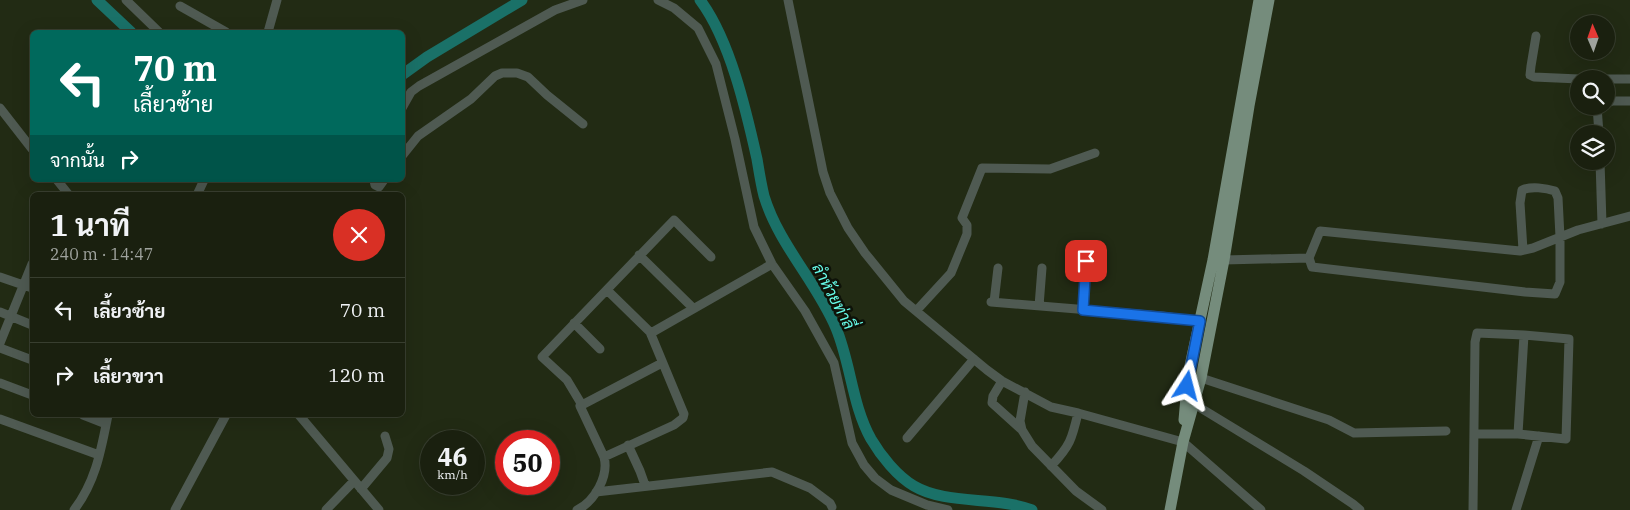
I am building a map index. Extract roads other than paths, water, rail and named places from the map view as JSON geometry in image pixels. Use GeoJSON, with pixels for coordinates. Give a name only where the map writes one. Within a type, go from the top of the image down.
{"type":"FeatureCollection","features":[{"type":"Feature","properties":{"kind":"main road"},"geometry":{"type":"LineString","coordinates":[[1183,442],[1188,375],[1213,260],[1259,0]]}},
{"type":"Feature","properties":{"kind":"main road"},"geometry":{"type":"LineString","coordinates":[[1170,510],[1183,442],[1201,378],[1224,260],[1249,106],[1269,0]]}},
{"type":"Feature","properties":{"kind":"street"},"geometry":{"type":"LineString","coordinates":[[126,0],[158,30]]}},
{"type":"Feature","properties":{"kind":"street"},"geometry":{"type":"LineString","coordinates":[[269,30],[277,0]]}},
{"type":"Feature","properties":{"kind":"street"},"geometry":{"type":"LineString","coordinates":[[405,103],[411,92],[419,86],[555,10],[583,0]]}},
{"type":"Feature","properties":{"kind":"street"},"geometry":{"type":"LineString","coordinates":[[658,0],[674,8],[698,28],[716,64],[754,227],[772,264],[805,311],[834,363],[852,443],[864,465],[875,478],[891,490],[927,505],[948,510]]}},
{"type":"Feature","properties":{"kind":"street"},"geometry":{"type":"LineString","coordinates":[[788,0],[830,193],[839,213],[865,253],[904,301],[1002,381],[1051,407],[1183,442],[1261,510]]}},
{"type":"Feature","properties":{"kind":"street"},"geometry":{"type":"LineString","coordinates":[[180,6],[222,30]]}},
{"type":"Feature","properties":{"kind":"street"},"geometry":{"type":"LineString","coordinates":[[1536,36],[1530,75],[1534,77],[1570,79]]}},
{"type":"Feature","properties":{"kind":"street"},"geometry":{"type":"LineString","coordinates":[[405,152],[418,136],[471,99],[495,76],[502,73],[517,73],[528,77],[583,124]]}},
{"type":"Feature","properties":{"kind":"street"},"geometry":{"type":"LineString","coordinates":[[1615,79],[1630,79]]}},
{"type":"Feature","properties":{"kind":"street"},"geometry":{"type":"LineString","coordinates":[[1615,101],[1630,101]]}},
{"type":"Feature","properties":{"kind":"street"},"geometry":{"type":"LineString","coordinates":[[0,108],[30,146]]}},
{"type":"Feature","properties":{"kind":"street"},"geometry":{"type":"LineString","coordinates":[[916,311],[951,273],[967,234],[967,225],[962,218],[982,168],[1050,169],[1095,153]]}},
{"type":"Feature","properties":{"kind":"street"},"geometry":{"type":"LineString","coordinates":[[1600,170],[1602,224]]}},
{"type":"Feature","properties":{"kind":"street"},"geometry":{"type":"LineString","coordinates":[[374,182],[375,185],[379,187],[383,182]]}},
{"type":"Feature","properties":{"kind":"street"},"geometry":{"type":"LineString","coordinates":[[1523,250],[1521,193],[1524,189],[1548,189],[1555,191],[1558,198],[1560,237],[1560,282],[1555,294],[1312,267],[1309,258],[1320,230],[1523,250],[1533,248],[1560,237],[1578,230],[1630,216]]}},
{"type":"Feature","properties":{"kind":"street"},"geometry":{"type":"LineString","coordinates":[[577,510],[586,505],[596,492],[604,475],[606,464],[580,406],[582,405],[567,380],[542,357],[674,220],[711,257]]}},
{"type":"Feature","properties":{"kind":"street"},"geometry":{"type":"LineString","coordinates":[[639,255],[693,308]]}},
{"type":"Feature","properties":{"kind":"street"},"geometry":{"type":"LineString","coordinates":[[1224,260],[1309,258]]}},
{"type":"Feature","properties":{"kind":"street"},"geometry":{"type":"LineString","coordinates":[[1083,310],[1086,261]]}},
{"type":"Feature","properties":{"kind":"street"},"geometry":{"type":"LineString","coordinates":[[651,334],[772,264]]}},
{"type":"Feature","properties":{"kind":"street"},"geometry":{"type":"LineString","coordinates":[[998,268],[993,302],[1200,321]]}},
{"type":"Feature","properties":{"kind":"street"},"geometry":{"type":"LineString","coordinates":[[1039,306],[1042,268]]}},
{"type":"Feature","properties":{"kind":"street"},"geometry":{"type":"LineString","coordinates":[[0,277],[28,287],[10,316],[0,343]]}},
{"type":"Feature","properties":{"kind":"street"},"geometry":{"type":"LineString","coordinates":[[604,457],[674,425],[683,418],[683,409],[651,334],[607,290]]}},
{"type":"Feature","properties":{"kind":"street"},"geometry":{"type":"LineString","coordinates":[[0,312],[30,324]]}},
{"type":"Feature","properties":{"kind":"street"},"geometry":{"type":"LineString","coordinates":[[574,324],[600,349]]}},
{"type":"Feature","properties":{"kind":"street"},"geometry":{"type":"LineString","coordinates":[[1474,434],[1518,434],[1566,438],[1569,339],[1477,333],[1475,342],[1474,434],[1474,510]]}},
{"type":"Feature","properties":{"kind":"street"},"geometry":{"type":"LineString","coordinates":[[1518,434],[1524,335]]}},
{"type":"Feature","properties":{"kind":"street"},"geometry":{"type":"LineString","coordinates":[[0,348],[30,359]]}},
{"type":"Feature","properties":{"kind":"street"},"geometry":{"type":"LineString","coordinates":[[907,438],[974,359]]}},
{"type":"Feature","properties":{"kind":"street"},"geometry":{"type":"LineString","coordinates":[[582,405],[662,363]]}},
{"type":"Feature","properties":{"kind":"street"},"geometry":{"type":"LineString","coordinates":[[1201,378],[1329,420],[1354,433],[1446,431]]}},
{"type":"Feature","properties":{"kind":"street"},"geometry":{"type":"LineString","coordinates":[[1002,381],[993,396],[992,403],[1022,430],[1032,446],[1076,491],[1102,510]]}},
{"type":"Feature","properties":{"kind":"street"},"geometry":{"type":"LineString","coordinates":[[0,383],[30,394]]}},
{"type":"Feature","properties":{"kind":"street"},"geometry":{"type":"LineString","coordinates":[[1022,430],[1020,421],[1025,392]]}},
{"type":"Feature","properties":{"kind":"street"},"geometry":{"type":"LineString","coordinates":[[1194,404],[1304,471],[1360,510]]}},
{"type":"Feature","properties":{"kind":"street"},"geometry":{"type":"LineString","coordinates":[[1051,466],[1069,446],[1078,413]]}},
{"type":"Feature","properties":{"kind":"street"},"geometry":{"type":"LineString","coordinates":[[74,510],[95,474],[107,420],[93,417]]}},
{"type":"Feature","properties":{"kind":"street"},"geometry":{"type":"LineString","coordinates":[[175,510],[225,417]]}},
{"type":"Feature","properties":{"kind":"street"},"geometry":{"type":"LineString","coordinates":[[301,417],[379,510]]}},
{"type":"Feature","properties":{"kind":"street"},"geometry":{"type":"LineString","coordinates":[[0,419],[99,456]]}},
{"type":"Feature","properties":{"kind":"street"},"geometry":{"type":"LineString","coordinates":[[361,489],[388,458],[389,449],[385,436]]}},
{"type":"Feature","properties":{"kind":"street"},"geometry":{"type":"LineString","coordinates":[[1516,510],[1539,436]]}},
{"type":"Feature","properties":{"kind":"street"},"geometry":{"type":"LineString","coordinates":[[628,445],[645,485]]}},
{"type":"Feature","properties":{"kind":"street"},"geometry":{"type":"LineString","coordinates":[[596,492],[772,472],[810,488],[830,503],[833,509]]}},
{"type":"Feature","properties":{"kind":"street"},"geometry":{"type":"LineString","coordinates":[[326,510],[354,481]]}},
{"type":"Feature","properties":{"kind":"waterway","name":"ลำห้วยท่าลี่"},"geometry":{"type":"LineString","coordinates":[[97,0],[129,30]]}},
{"type":"Feature","properties":{"kind":"waterway","name":"ลำห้วยท่าลี่"},"geometry":{"type":"LineString","coordinates":[[405,73],[427,57],[522,0]]}},
{"type":"Feature","properties":{"kind":"waterway","name":"ลำห้วยท่าลี่"},"geometry":{"type":"LineString","coordinates":[[700,0],[711,16],[736,76],[753,140],[764,196],[771,214],[788,247],[818,294],[836,328],[860,412],[871,439],[885,459],[902,477],[914,486],[927,492],[941,496],[1003,503],[1032,510]]}}]}
